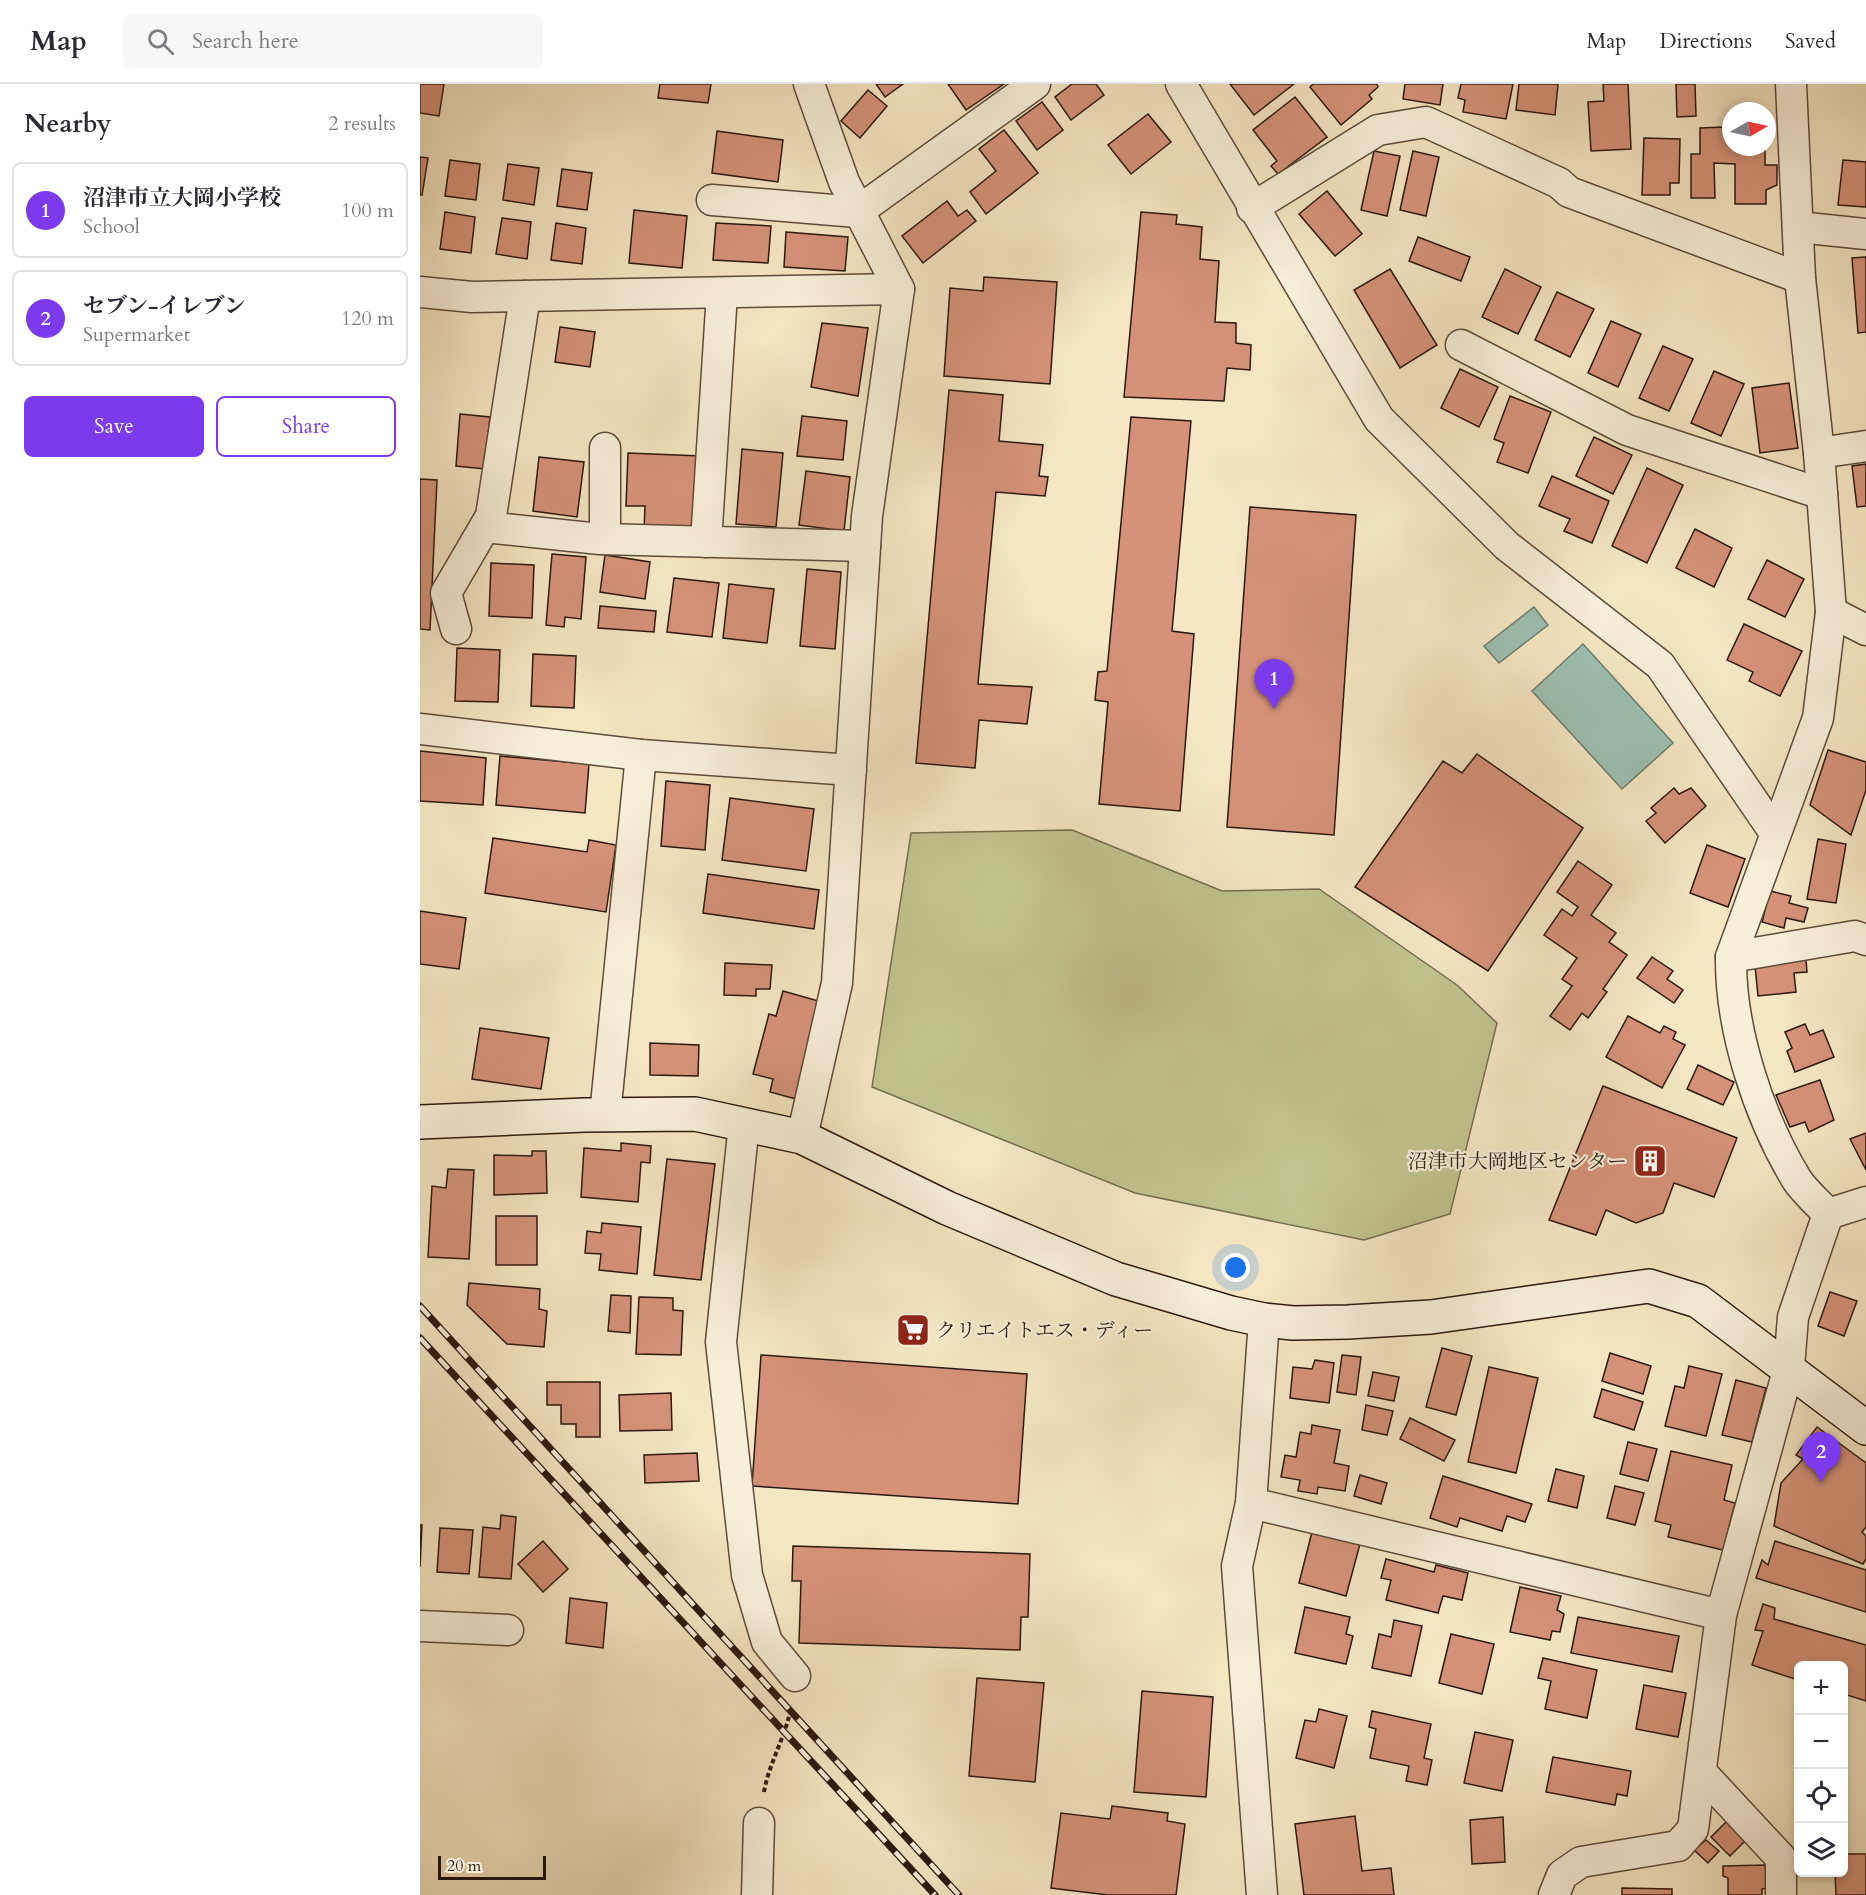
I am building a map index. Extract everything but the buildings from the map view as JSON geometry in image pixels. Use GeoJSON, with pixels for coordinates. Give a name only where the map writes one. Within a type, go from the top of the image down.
{"type":"FeatureCollection","features":[{"type":"Feature","properties":{"kind":"street"},"geometry":{"type":"LineString","coordinates":[[802,1137],[837,983],[865,546],[898,289],[857,212],[810,84]]}},
{"type":"Feature","properties":{"kind":"street"},"geometry":{"type":"LineString","coordinates":[[712,200],[857,212],[1035,84]]}},
{"type":"Feature","properties":{"kind":"street"},"geometry":{"type":"LineString","coordinates":[[1181,84],[1252,208],[1379,419],[1507,546],[1660,665],[1774,833]]}},
{"type":"Feature","properties":{"kind":"street"},"geometry":{"type":"LineString","coordinates":[[1791,84],[1800,278],[1819,453],[1831,612],[1818,718],[1774,833],[1731,957],[1731,989],[1757,1101],[1798,1182],[1828,1214]]}},
{"type":"Feature","properties":{"kind":"street"},"geometry":{"type":"LineString","coordinates":[[1252,208],[1378,130],[1426,122],[1559,183],[1569,192],[1800,278]]}},
{"type":"Feature","properties":{"kind":"street"},"geometry":{"type":"LineString","coordinates":[[1798,227],[1866,234]]}},
{"type":"Feature","properties":{"kind":"street"},"geometry":{"type":"LineString","coordinates":[[420,292],[472,297],[898,289]]}},
{"type":"Feature","properties":{"kind":"street"},"geometry":{"type":"LineString","coordinates":[[706,542],[722,293]]}},
{"type":"Feature","properties":{"kind":"street"},"geometry":{"type":"LineString","coordinates":[[456,629],[446,593],[491,516],[525,296]]}},
{"type":"Feature","properties":{"kind":"street"},"geometry":{"type":"LineString","coordinates":[[1461,345],[1627,430],[1822,494]]}},
{"type":"Feature","properties":{"kind":"street"},"geometry":{"type":"LineString","coordinates":[[1819,453],[1866,446]]}},
{"type":"Feature","properties":{"kind":"street"},"geometry":{"type":"LineString","coordinates":[[605,448],[605,538]]}},
{"type":"Feature","properties":{"kind":"street"},"geometry":{"type":"LineString","coordinates":[[485,527],[605,538],[865,546]]}},
{"type":"Feature","properties":{"kind":"street"},"geometry":{"type":"LineString","coordinates":[[1831,612],[1866,630]]}},
{"type":"Feature","properties":{"kind":"street"},"geometry":{"type":"LineString","coordinates":[[420,729],[641,755],[850,770]]}},
{"type":"Feature","properties":{"kind":"street"},"geometry":{"type":"LineString","coordinates":[[605,1114],[641,755]]}},
{"type":"Feature","properties":{"kind":"street"},"geometry":{"type":"LineString","coordinates":[[1731,957],[1855,936],[1866,940]]}},
{"type":"Feature","properties":{"kind":"street"},"geometry":{"type":"LineString","coordinates":[[420,1122],[605,1114],[694,1114],[802,1137],[947,1208],[1116,1279],[1231,1313],[1264,1320],[1293,1323],[1431,1317],[1649,1286],[1698,1301],[1789,1367],[1866,1428]]}},
{"type":"Feature","properties":{"kind":"street"},"geometry":{"type":"LineString","coordinates":[[744,1124],[721,1342],[747,1575],[767,1642],[795,1676]]}},
{"type":"Feature","properties":{"kind":"street"},"geometry":{"type":"LineString","coordinates":[[1828,1214],[1866,1202]]}},
{"type":"Feature","properties":{"kind":"street"},"geometry":{"type":"LineString","coordinates":[[1554,1895],[1562,1875],[1581,1862],[1678,1845],[1693,1829],[1721,1615],[1789,1367],[1793,1317],[1828,1214]]}},
{"type":"Feature","properties":{"kind":"street"},"geometry":{"type":"LineString","coordinates":[[1262,1895],[1237,1566],[1251,1503],[1264,1320]]}},
{"type":"Feature","properties":{"kind":"street"},"geometry":{"type":"LineString","coordinates":[[1251,1503],[1721,1615]]}},
{"type":"Feature","properties":{"kind":"street"},"geometry":{"type":"LineString","coordinates":[[420,1626],[508,1630]]}},
{"type":"Feature","properties":{"kind":"street"},"geometry":{"type":"LineString","coordinates":[[1701,1772],[1780,1858],[1781,1895]]}},
{"type":"Feature","properties":{"kind":"street"},"geometry":{"type":"LineString","coordinates":[[757,1895],[759,1822]]}},
{"type":"Feature","properties":{"kind":"path"},"geometry":{"type":"LineString","coordinates":[[759,1822],[767,1772],[784,1732],[795,1676]]}},
{"type":"Feature","properties":{"kind":"green space"},"geometry":{"type":"Polygon","coordinates":[[[1072,830],[1222,891],[1319,889],[1457,985],[1497,1023],[1450,1214],[1364,1240],[1135,1193],[872,1087],[911,833],[1072,830]]]}},
{"type":"Feature","properties":{"kind":"shaded area"},"geometry":{"type":"Polygon","coordinates":[[[1534,607],[1548,625],[1499,663],[1484,646],[1534,607]]]}},
{"type":"Feature","properties":{"kind":"shaded area"},"geometry":{"type":"Polygon","coordinates":[[[1583,644],[1673,743],[1622,789],[1532,691],[1583,644]]]}},
{"type":"Feature","properties":{"kind":"railway"},"geometry":{"type":"LineString","coordinates":[[420,1306],[959,1895]]}},
{"type":"Feature","properties":{"kind":"railway"},"geometry":{"type":"LineString","coordinates":[[420,1338],[935,1895]]}},
{"type":"Feature","properties":{"kind":"place","name":"沼津市立大岡小学校"},"geometry":{"type":"Point","coordinates":[1274,709]}},
{"type":"Feature","properties":{"kind":"place","name":"沼津市大岡地区センター"},"geometry":{"type":"Point","coordinates":[1650,1161]}},
{"type":"Feature","properties":{"kind":"place","name":"クリエイトエス・ディー"},"geometry":{"type":"Point","coordinates":[913,1330]}},
{"type":"Feature","properties":{"kind":"place","name":"セブン-イレブン"},"geometry":{"type":"Point","coordinates":[1821,1482]}}]}
